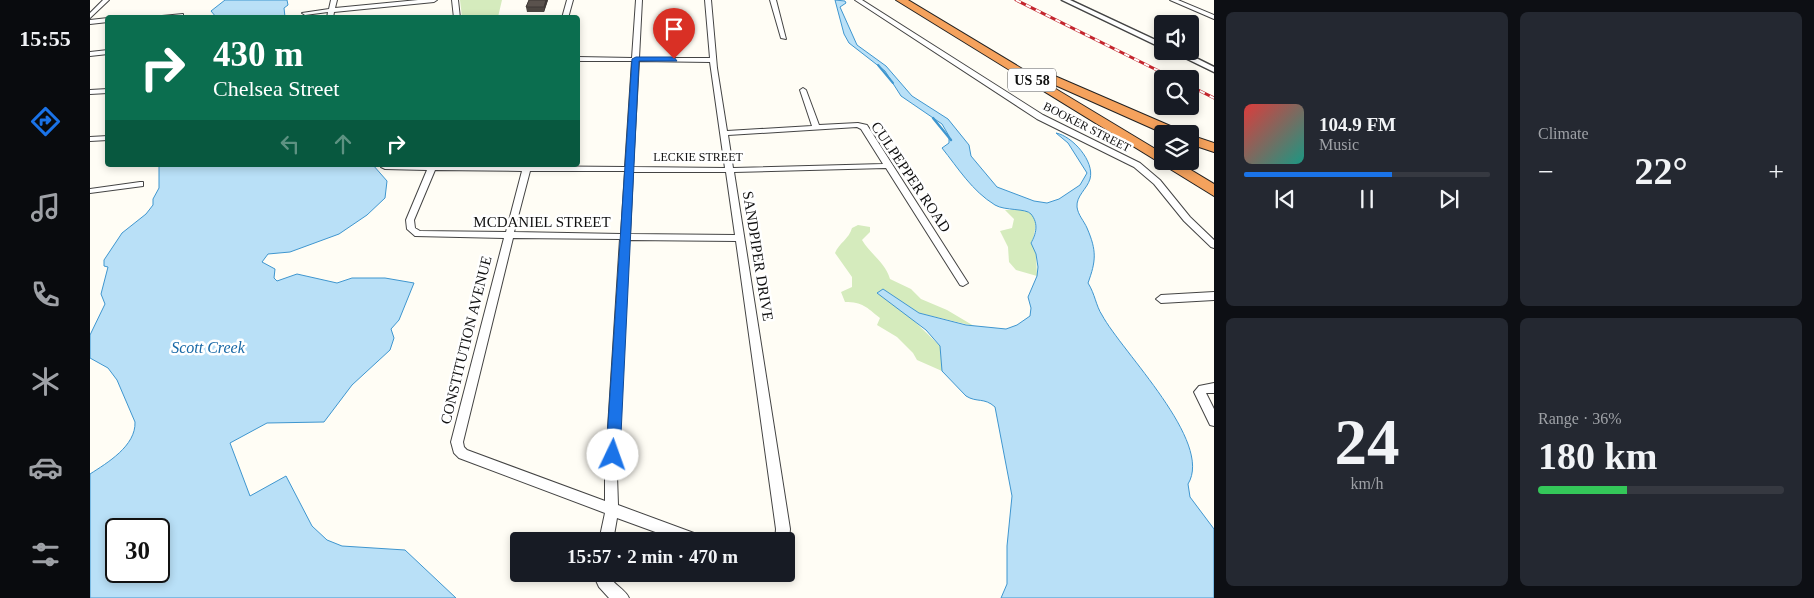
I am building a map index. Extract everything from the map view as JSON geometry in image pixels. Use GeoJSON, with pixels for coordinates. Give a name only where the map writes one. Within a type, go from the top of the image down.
{"type":"FeatureCollection","features":[{"type":"Feature","properties":{"kind":"highway","name":"US 58"},"geometry":{"type":"LineString","coordinates":[[901,0],[1154,154]]}},
{"type":"Feature","properties":{"kind":"highway","name":"US 58"},"geometry":{"type":"LineString","coordinates":[[913,0],[1154,141]]}},
{"type":"Feature","properties":{"kind":"highway"},"geometry":{"type":"LineString","coordinates":[[1031,69],[1157,125]]}},
{"type":"Feature","properties":{"kind":"highway"},"geometry":{"type":"LineString","coordinates":[[1199,142],[1214,148]]}},
{"type":"Feature","properties":{"kind":"highway"},"geometry":{"type":"LineString","coordinates":[[1199,167],[1214,176]]}},
{"type":"Feature","properties":{"kind":"highway","name":"US 58"},"geometry":{"type":"LineString","coordinates":[[1180,170],[1214,192]]}},
{"type":"Feature","properties":{"kind":"street"},"geometry":{"type":"LineString","coordinates":[[90,16],[106,0]]}},
{"type":"Feature","properties":{"kind":"street"},"geometry":{"type":"LineString","coordinates":[[331,15],[334,0]]}},
{"type":"Feature","properties":{"kind":"street"},"geometry":{"type":"LineString","coordinates":[[305,13],[434,0]]}},
{"type":"Feature","properties":{"kind":"street"},"geometry":{"type":"LineString","coordinates":[[455,0],[456,15]]}},
{"type":"Feature","properties":{"kind":"street"},"geometry":{"type":"LineString","coordinates":[[566,15],[570,0]]}},
{"type":"Feature","properties":{"kind":"street"},"geometry":{"type":"LineString","coordinates":[[608,532],[612,510],[612,475],[639,0]]}},
{"type":"Feature","properties":{"kind":"street","name":"SANDPIPER DRIVE"},"geometry":{"type":"LineString","coordinates":[[708,0],[713,60],[781,517],[782,532]]}},
{"type":"Feature","properties":{"kind":"street"},"geometry":{"type":"LineString","coordinates":[[774,0],[784,38]]}},
{"type":"Feature","properties":{"kind":"street","name":"BOOKER STREET"},"geometry":{"type":"LineString","coordinates":[[858,0],[1040,117],[1137,165],[1157,182],[1187,219],[1214,245]]}},
{"type":"Feature","properties":{"kind":"street"},"geometry":{"type":"LineString","coordinates":[[1065,0],[1154,42]]}},
{"type":"Feature","properties":{"kind":"street"},"geometry":{"type":"LineString","coordinates":[[1173,0],[1214,17]]}},
{"type":"Feature","properties":{"kind":"street"},"geometry":{"type":"LineString","coordinates":[[90,22],[105,20]]}},
{"type":"Feature","properties":{"kind":"street"},"geometry":{"type":"LineString","coordinates":[[90,54],[105,52]]}},
{"type":"Feature","properties":{"kind":"street"},"geometry":{"type":"LineString","coordinates":[[580,59],[713,60]]}},
{"type":"Feature","properties":{"kind":"street"},"geometry":{"type":"LineString","coordinates":[[1193,60],[1214,70]]}},
{"type":"Feature","properties":{"kind":"street"},"geometry":{"type":"LineString","coordinates":[[803,90],[815,126]]}},
{"type":"Feature","properties":{"kind":"street"},"geometry":{"type":"LineString","coordinates":[[90,92],[105,91]]}},
{"type":"Feature","properties":{"kind":"street","name":"CULPEPPER ROAD"},"geometry":{"type":"LineString","coordinates":[[724,133],[815,126],[861,126],[890,166],[963,283]]}},
{"type":"Feature","properties":{"kind":"street"},"geometry":{"type":"LineString","coordinates":[[90,139],[105,138]]}},
{"type":"Feature","properties":{"kind":"street","name":"LECKIE STREET"},"geometry":{"type":"LineString","coordinates":[[527,167],[730,170],[890,166]]}},
{"type":"Feature","properties":{"kind":"street","name":"MCDANIEL STREET"},"geometry":{"type":"LineString","coordinates":[[433,167],[409,225],[413,232],[425,236],[740,238]]}},
{"type":"Feature","properties":{"kind":"street","name":"CONSTITUTION AVENUE"},"geometry":{"type":"LineString","coordinates":[[527,167],[457,442],[458,449],[463,454],[672,532]]}},
{"type":"Feature","properties":{"kind":"street"},"geometry":{"type":"LineString","coordinates":[[90,191],[140,184]]}},
{"type":"Feature","properties":{"kind":"street"},"geometry":{"type":"LineString","coordinates":[[1161,299],[1214,296]]}},
{"type":"Feature","properties":{"kind":"street"},"geometry":{"type":"LineString","coordinates":[[1214,388],[1203,389],[1200,392],[1214,421]]}},
{"type":"Feature","properties":{"kind":"street"},"geometry":{"type":"LineString","coordinates":[[604,582],[622,598]]}},
{"type":"Feature","properties":{"kind":"green space"},"geometry":{"type":"Polygon","coordinates":[[[460,0],[502,0],[498,15],[462,15],[460,0]]]}},
{"type":"Feature","properties":{"kind":"green space"},"geometry":{"type":"Polygon","coordinates":[[[1005,210],[1024,210],[1030,213],[1035,221],[1035,230],[1031,243],[1036,254],[1037,276],[1016,270],[1009,262],[1008,247],[1000,231],[1012,228],[1014,219],[1005,210]]]}},
{"type":"Feature","properties":{"kind":"green space"},"geometry":{"type":"Polygon","coordinates":[[[858,225],[870,227],[870,232],[862,240],[885,268],[890,279],[911,289],[921,299],[947,310],[974,326],[919,313],[883,289],[877,293],[907,314],[940,346],[942,371],[917,360],[913,353],[897,337],[877,325],[880,318],[868,308],[860,304],[845,302],[841,292],[852,287],[852,277],[835,253],[852,228],[858,225]]]}},
{"type":"Feature","properties":{"kind":"water"},"geometry":{"type":"Polygon","coordinates":[[[225,0],[287,0],[288,5],[284,8],[285,15],[214,15],[211,11],[225,0]]]}},
{"type":"Feature","properties":{"kind":"water"},"geometry":{"type":"Polygon","coordinates":[[[835,0],[845,1],[846,3],[840,7],[857,45],[886,66],[912,96],[948,119],[969,145],[971,156],[997,187],[1034,201],[1047,203],[1059,199],[1080,185],[1087,173],[1068,143],[1056,133],[1069,139],[1086,157],[1091,172],[1090,179],[1078,199],[1077,207],[1086,225],[1094,250],[1093,268],[1088,283],[1102,315],[1162,398],[1177,422],[1188,445],[1193,466],[1188,484],[1190,497],[1214,529],[1214,598],[1001,598],[1007,584],[1007,546],[1012,496],[995,407],[987,402],[966,396],[942,371],[940,346],[926,330],[877,293],[883,289],[919,313],[966,325],[1006,329],[1017,325],[1030,316],[1031,308],[1028,297],[1037,276],[1036,254],[1031,243],[1035,233],[1035,221],[1028,212],[995,205],[972,186],[942,148],[949,143],[949,136],[942,124],[901,96],[885,71],[849,43],[844,34],[835,0]]]}},
{"type":"Feature","properties":{"kind":"water","name":"Scott Creek"},"geometry":{"type":"Polygon","coordinates":[[[159,167],[375,167],[387,181],[385,198],[367,215],[339,234],[290,252],[268,254],[262,262],[275,269],[274,278],[277,281],[297,274],[337,283],[352,278],[385,278],[414,283],[399,320],[391,329],[394,338],[390,350],[352,385],[324,422],[267,423],[230,443],[250,496],[286,476],[312,526],[327,540],[342,546],[405,550],[456,598],[90,598],[90,474],[112,459],[126,446],[134,431],[135,422],[117,380],[108,368],[90,358],[90,335],[105,304],[101,294],[108,267],[104,266],[104,260],[122,233],[146,214],[153,205],[153,199],[159,188],[159,167]]]}},
{"type":"Feature","properties":{"kind":"building"},"geometry":{"type":"Polygon","coordinates":[[[529,0],[546,0],[544,7],[526,7],[529,0]]]}},
{"type":"Feature","properties":{"kind":"waterway"},"geometry":{"type":"LineString","coordinates":[[878,65],[893,83]]}},
{"type":"Feature","properties":{"kind":"waterway"},"geometry":{"type":"LineString","coordinates":[[933,118],[951,140]]}},
{"type":"Feature","properties":{"kind":"railway"},"geometry":{"type":"LineString","coordinates":[[1016,0],[1157,70]]}},
{"type":"Feature","properties":{"kind":"railway"},"geometry":{"type":"LineString","coordinates":[[1199,90],[1214,98]]}},
{"type":"Feature","properties":{"kind":"route"},"geometry":{"type":"LineString","coordinates":[[613,455],[636,59],[674,59]]}}]}
